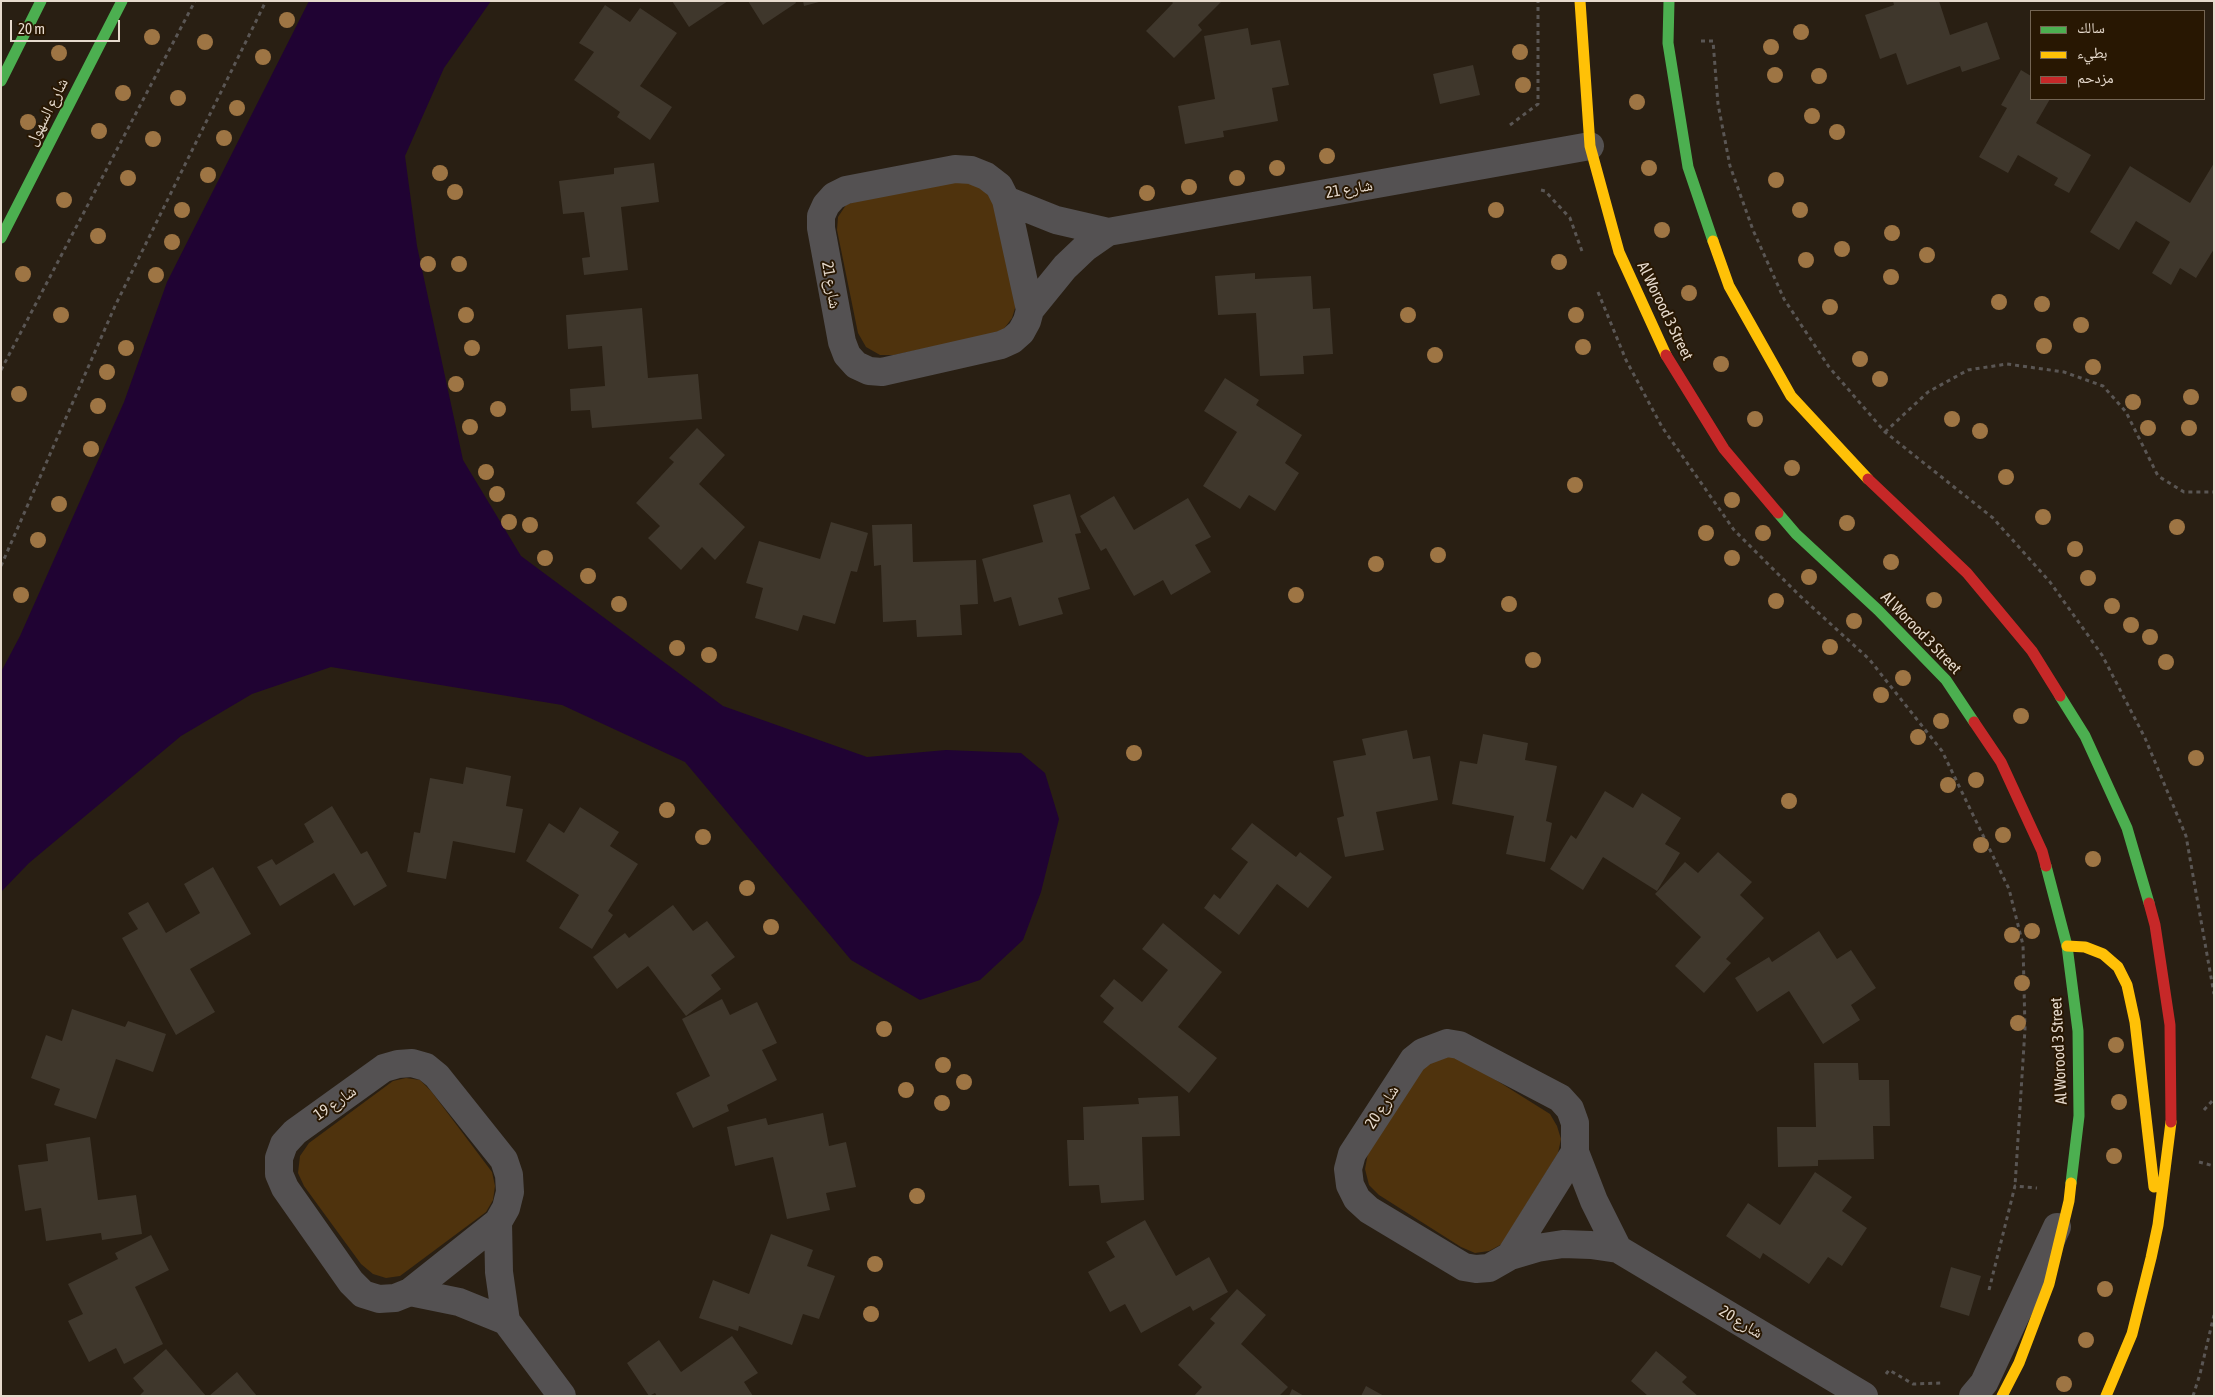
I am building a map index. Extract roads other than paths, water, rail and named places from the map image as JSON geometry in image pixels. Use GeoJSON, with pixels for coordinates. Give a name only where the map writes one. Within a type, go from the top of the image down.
{"type":"FeatureCollection","features":[{"type":"Feature","properties":{"kind":"street"},"geometry":{"type":"LineString","coordinates":[[1,81],[41,1]]}},
{"type":"Feature","properties":{"kind":"street","name":"شارع السهول"},"geometry":{"type":"LineString","coordinates":[[1,238],[122,1]]}},
{"type":"Feature","properties":{"kind":"street","name":"Al Worood 3 Street"},"geometry":{"type":"LineString","coordinates":[[1580,1],[1590,146],[1619,252],[1665,354],[1724,449],[1796,534],[1878,610],[1946,680],[2000,762],[2042,851],[2067,946],[2078,1031],[2079,1116],[2069,1196],[2049,1284],[2019,1364],[2002,1396]]}},
{"type":"Feature","properties":{"kind":"street"},"geometry":{"type":"LineString","coordinates":[[1669,1],[1668,43],[1688,167],[1729,286],[1791,396],[1877,488],[1967,573],[2032,651],[2086,736],[2127,828],[2155,925],[2170,1025],[2171,1125],[2158,1225],[2132,1334],[2106,1396]]}},
{"type":"Feature","properties":{"kind":"street","name":"شارع 21"},"geometry":{"type":"LineString","coordinates":[[1006,200],[1056,220],[1108,232],[1590,146]]}},
{"type":"Feature","properties":{"kind":"street","name":"شارع 21"},"geometry":{"type":"LineString","coordinates":[[1030,310],[1006,200],[999,186],[986,176],[971,170],[955,169],[846,190],[834,196],[826,205],[821,216],[821,228],[842,342],[847,355],[856,364],[868,371],[882,372],[1001,345],[1012,340],[1021,332],[1030,310],[1065,267],[1085,248],[1108,232]]}},
{"type":"Feature","properties":{"kind":"street"},"geometry":{"type":"LineString","coordinates":[[2067,946],[2085,948],[2103,954],[2118,967],[2127,985],[2135,1022],[2158,1225]]}},
{"type":"Feature","properties":{"kind":"street","name":"شارع 20"},"geometry":{"type":"LineString","coordinates":[[1618,1249],[1594,1201],[1575,1152],[1576,1123],[1570,1109],[1560,1098],[1460,1045],[1447,1043],[1423,1052],[1414,1060],[1352,1154],[1348,1169],[1350,1185],[1357,1199],[1369,1210],[1464,1267],[1489,1268],[1510,1256],[1536,1248],[1564,1244],[1618,1249],[1864,1396]]}},
{"type":"Feature","properties":{"kind":"street","name":"شارع 19"},"geometry":{"type":"LineString","coordinates":[[412,1063],[426,1067],[437,1076],[504,1160],[509,1175],[510,1192],[506,1208],[498,1222],[410,1292],[395,1298],[379,1299],[363,1294],[345,1274],[285,1188],[279,1174],[279,1158],[284,1144],[295,1132],[384,1068],[412,1063]]}},
{"type":"Feature","properties":{"kind":"street","name":"شارع 20"},"geometry":{"type":"LineString","coordinates":[[1510,1256],[1575,1152]]}},
{"type":"Feature","properties":{"kind":"street"},"geometry":{"type":"LineString","coordinates":[[1973,1396],[1984,1383],[2069,1196]]}},
{"type":"Feature","properties":{"kind":"street","name":"شارع 19"},"geometry":{"type":"LineString","coordinates":[[498,1222],[499,1272],[506,1321],[562,1396]]}},
{"type":"Feature","properties":{"kind":"street","name":"شارع 19"},"geometry":{"type":"LineString","coordinates":[[410,1292],[459,1302],[506,1321]]}}]}
